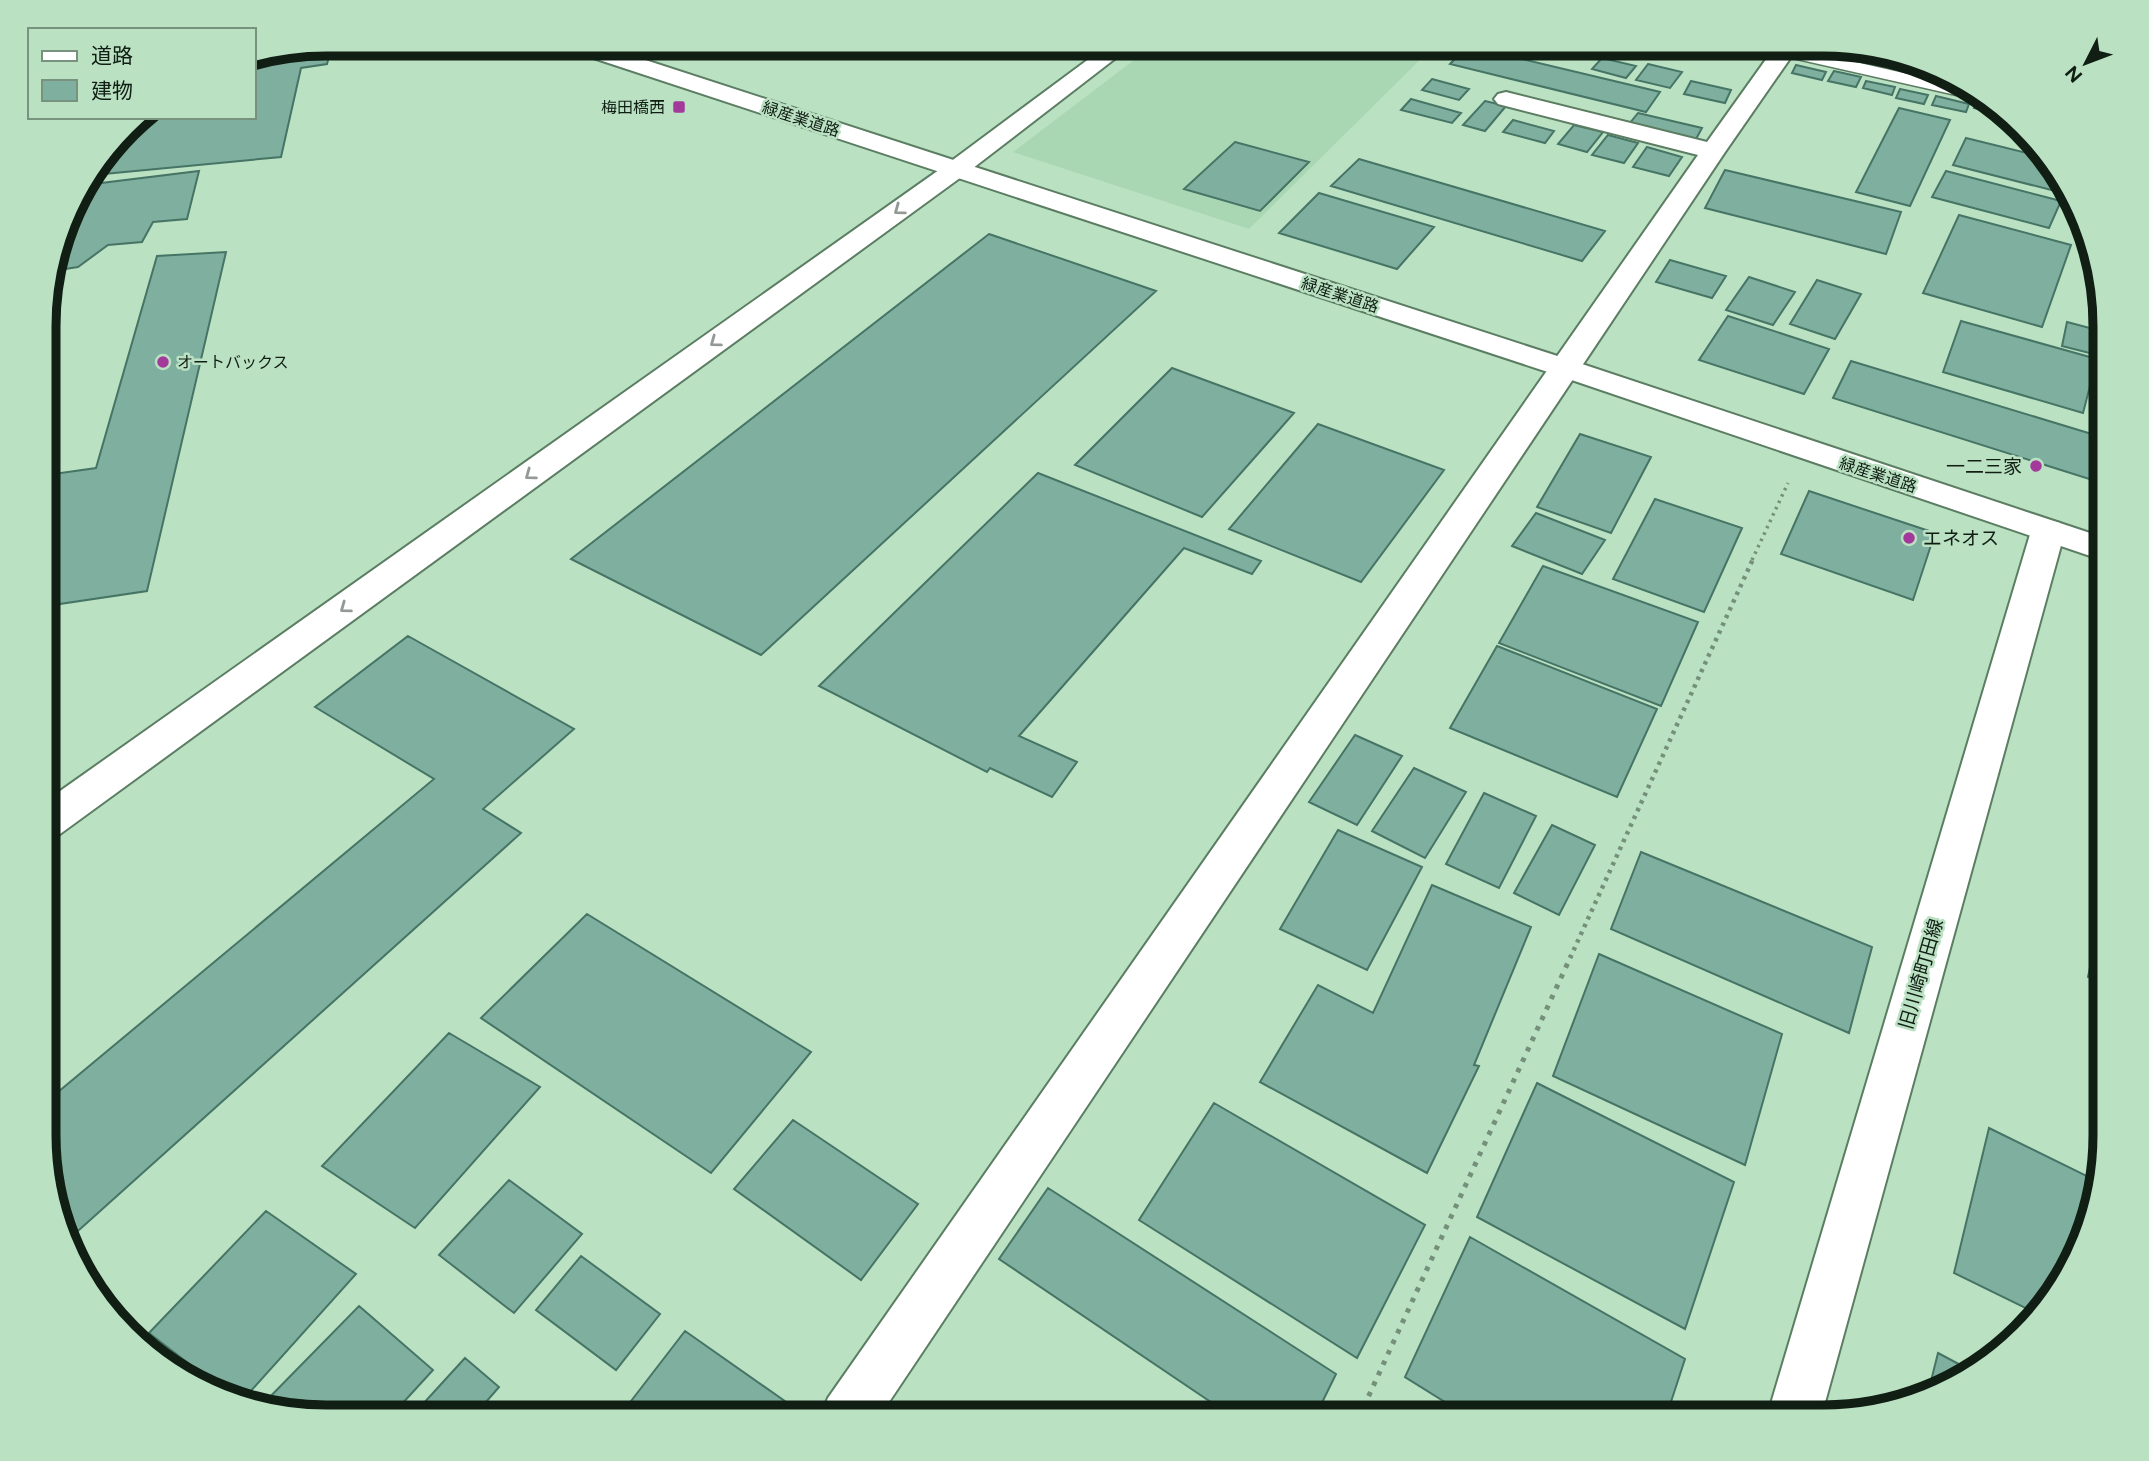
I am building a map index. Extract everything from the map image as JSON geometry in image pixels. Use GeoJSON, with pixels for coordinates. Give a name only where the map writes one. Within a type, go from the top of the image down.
{"type":"FeatureCollection","features":[{"type":"Feature","properties":{"kind":"street","name":"緑産業道路"},"geometry":{"type":"LineString","coordinates":[[610,56],[1565,368],[2093,546]]}},
{"type":"Feature","properties":{"kind":"street"},"geometry":{"type":"LineString","coordinates":[[56,816],[955,170],[1107,56]]}},
{"type":"Feature","properties":{"kind":"street"},"geometry":{"type":"LineString","coordinates":[[855,1405],[1713,151],[1781,56]]}},
{"type":"Feature","properties":{"kind":"street"},"geometry":{"type":"LineString","coordinates":[[1506,99],[1713,151]]}},
{"type":"Feature","properties":{"kind":"street","name":"旧川崎町田線"},"geometry":{"type":"LineString","coordinates":[[1797,1405],[2048,531]]}},
{"type":"Feature","properties":{"kind":"lane"},"geometry":{"type":"LineString","coordinates":[[1827,56],[1925,76]]}},
{"type":"Feature","properties":{"kind":"path"},"geometry":{"type":"LineString","coordinates":[[1365,1405],[1803,450]]}},
{"type":"Feature","properties":{"kind":"shaded area"},"geometry":{"type":"Polygon","coordinates":[[[1139,56],[1424,56],[1249,229],[1013,152],[1139,56]]]}},
{"type":"Feature","properties":{"kind":"building"},"geometry":{"type":"Polygon","coordinates":[[[329,56],[327,64],[301,68],[281,157],[103,174],[123,148],[153,119],[256,119],[256,65],[291,58],[329,56]]]}},
{"type":"Feature","properties":{"kind":"building"},"geometry":{"type":"Polygon","coordinates":[[[1458,56],[1509,56],[1660,92],[1646,112],[1450,64],[1458,56]]]}},
{"type":"Feature","properties":{"kind":"building"},"geometry":{"type":"Polygon","coordinates":[[[1602,58],[1636,66],[1626,78],[1592,69],[1602,58]]]}},
{"type":"Feature","properties":{"kind":"building"},"geometry":{"type":"Polygon","coordinates":[[[1887,63],[1913,71],[1886,65],[1887,63]]]}},
{"type":"Feature","properties":{"kind":"building"},"geometry":{"type":"Polygon","coordinates":[[[1648,64],[1682,72],[1670,88],[1636,80],[1648,64]]]}},
{"type":"Feature","properties":{"kind":"building"},"geometry":{"type":"Polygon","coordinates":[[[1796,65],[1826,72],[1822,80],[1792,73],[1796,65]]]}},
{"type":"Feature","properties":{"kind":"building"},"geometry":{"type":"Polygon","coordinates":[[[1834,71],[1861,77],[1856,87],[1828,81],[1834,71]]]}},
{"type":"Feature","properties":{"kind":"building"},"geometry":{"type":"Polygon","coordinates":[[[1432,79],[1469,89],[1459,100],[1422,90],[1432,79]]]}},
{"type":"Feature","properties":{"kind":"building"},"geometry":{"type":"Polygon","coordinates":[[[1691,81],[1731,90],[1725,103],[1684,94],[1691,81]]]}},
{"type":"Feature","properties":{"kind":"building"},"geometry":{"type":"Polygon","coordinates":[[[1866,81],[1895,87],[1892,95],[1863,88],[1866,81]]]}},
{"type":"Feature","properties":{"kind":"building"},"geometry":{"type":"Polygon","coordinates":[[[1900,89],[1928,95],[1924,104],[1896,98],[1900,89]]]}},
{"type":"Feature","properties":{"kind":"building"},"geometry":{"type":"Polygon","coordinates":[[[1936,96],[1969,104],[1966,112],[1932,105],[1936,96]]]}},
{"type":"Feature","properties":{"kind":"building"},"geometry":{"type":"Polygon","coordinates":[[[1411,99],[1461,113],[1452,123],[1401,110],[1411,99]]]}},
{"type":"Feature","properties":{"kind":"building"},"geometry":{"type":"Polygon","coordinates":[[[1485,101],[1506,106],[1485,131],[1463,125],[1485,101]]]}},
{"type":"Feature","properties":{"kind":"building"},"geometry":{"type":"Polygon","coordinates":[[[1899,108],[1950,120],[1910,206],[1856,192],[1899,108]]]}},
{"type":"Feature","properties":{"kind":"building"},"geometry":{"type":"Polygon","coordinates":[[[1638,113],[1702,128],[1696,139],[1630,123],[1638,113]]]}},
{"type":"Feature","properties":{"kind":"building"},"geometry":{"type":"Polygon","coordinates":[[[1513,120],[1554,131],[1545,143],[1503,132],[1513,120]]]}},
{"type":"Feature","properties":{"kind":"building"},"geometry":{"type":"Polygon","coordinates":[[[1574,125],[1603,132],[1587,152],[1558,144],[1574,125]]]}},
{"type":"Feature","properties":{"kind":"building"},"geometry":{"type":"Polygon","coordinates":[[[1608,135],[1638,143],[1624,163],[1592,155],[1608,135]]]}},
{"type":"Feature","properties":{"kind":"building"},"geometry":{"type":"Polygon","coordinates":[[[1966,138],[2031,154],[2057,192],[1953,165],[1966,138]]]}},
{"type":"Feature","properties":{"kind":"building"},"geometry":{"type":"Polygon","coordinates":[[[1235,142],[1309,162],[1260,211],[1184,189],[1235,142]]]}},
{"type":"Feature","properties":{"kind":"building"},"geometry":{"type":"Polygon","coordinates":[[[1647,147],[1682,157],[1669,176],[1633,167],[1647,147]]]}},
{"type":"Feature","properties":{"kind":"building"},"geometry":{"type":"Polygon","coordinates":[[[1359,159],[1605,231],[1582,261],[1331,186],[1359,159]]]}},
{"type":"Feature","properties":{"kind":"building"},"geometry":{"type":"Polygon","coordinates":[[[1725,170],[1901,212],[1886,254],[1705,208],[1725,170]]]}},
{"type":"Feature","properties":{"kind":"building"},"geometry":{"type":"Polygon","coordinates":[[[199,171],[187,219],[153,222],[142,242],[108,245],[78,267],[62,269],[70,239],[96,184],[199,171]]]}},
{"type":"Feature","properties":{"kind":"building"},"geometry":{"type":"Polygon","coordinates":[[[1946,171],[2061,201],[2049,228],[1932,197],[1946,171]]]}},
{"type":"Feature","properties":{"kind":"building"},"geometry":{"type":"Polygon","coordinates":[[[1319,193],[1434,227],[1397,269],[1279,233],[1319,193]]]}},
{"type":"Feature","properties":{"kind":"building"},"geometry":{"type":"Polygon","coordinates":[[[1959,215],[2071,245],[2042,327],[1923,293],[1959,215]]]}},
{"type":"Feature","properties":{"kind":"building"},"geometry":{"type":"Polygon","coordinates":[[[989,234],[1156,291],[761,655],[571,559],[989,234]]]}},
{"type":"Feature","properties":{"kind":"building","name":"オートバックス"},"geometry":{"type":"Polygon","coordinates":[[[226,252],[147,591],[56,605],[56,474],[96,468],[157,256],[226,252]]]}},
{"type":"Feature","properties":{"kind":"building"},"geometry":{"type":"Polygon","coordinates":[[[1670,260],[1726,276],[1712,298],[1656,282],[1670,260]]]}},
{"type":"Feature","properties":{"kind":"building"},"geometry":{"type":"Polygon","coordinates":[[[1749,277],[1795,292],[1773,325],[1726,310],[1749,277]]]}},
{"type":"Feature","properties":{"kind":"building"},"geometry":{"type":"Polygon","coordinates":[[[1817,280],[1861,294],[1835,339],[1790,324],[1817,280]]]}},
{"type":"Feature","properties":{"kind":"building"},"geometry":{"type":"Polygon","coordinates":[[[1728,316],[1829,349],[1804,394],[1699,360],[1728,316]]]}},
{"type":"Feature","properties":{"kind":"building"},"geometry":{"type":"Polygon","coordinates":[[[1961,321],[2093,358],[2093,374],[2083,413],[1943,372],[1961,321]]]}},
{"type":"Feature","properties":{"kind":"building"},"geometry":{"type":"Polygon","coordinates":[[[2067,322],[2093,329],[2093,354],[2062,346],[2067,322]]]}},
{"type":"Feature","properties":{"kind":"building"},"geometry":{"type":"Polygon","coordinates":[[[1851,361],[2093,434],[2093,480],[1833,398],[1851,361]]]}},
{"type":"Feature","properties":{"kind":"building"},"geometry":{"type":"Polygon","coordinates":[[[1172,368],[1294,413],[1202,517],[1075,465],[1172,368]]]}},
{"type":"Feature","properties":{"kind":"building"},"geometry":{"type":"Polygon","coordinates":[[[1318,424],[1444,470],[1361,582],[1229,529],[1318,424]]]}},
{"type":"Feature","properties":{"kind":"building"},"geometry":{"type":"Polygon","coordinates":[[[1580,434],[1651,457],[1611,533],[1537,507],[1580,434]]]}},
{"type":"Feature","properties":{"kind":"building"},"geometry":{"type":"Polygon","coordinates":[[[1038,473],[1261,561],[1252,574],[1184,548],[1019,736],[1077,762],[1052,797],[990,768],[987,772],[819,686],[1038,473]]]}},
{"type":"Feature","properties":{"kind":"building"},"geometry":{"type":"Polygon","coordinates":[[[1809,491],[1935,533],[1913,600],[1781,554],[1809,491]]]}},
{"type":"Feature","properties":{"kind":"building"},"geometry":{"type":"Polygon","coordinates":[[[1655,499],[1742,528],[1704,612],[1613,579],[1655,499]]]}},
{"type":"Feature","properties":{"kind":"building"},"geometry":{"type":"Polygon","coordinates":[[[1536,513],[1605,540],[1582,574],[1512,546],[1536,513]]]}},
{"type":"Feature","properties":{"kind":"building"},"geometry":{"type":"Polygon","coordinates":[[[1543,566],[1698,622],[1661,706],[1499,643],[1543,566]]]}},
{"type":"Feature","properties":{"kind":"building"},"geometry":{"type":"Polygon","coordinates":[[[408,636],[574,729],[483,809],[521,833],[75,1234],[65,1205],[58,1170],[56,1094],[434,779],[315,707],[408,636]]]}},
{"type":"Feature","properties":{"kind":"building"},"geometry":{"type":"Polygon","coordinates":[[[1497,646],[1657,709],[1617,797],[1450,728],[1497,646]]]}},
{"type":"Feature","properties":{"kind":"building"},"geometry":{"type":"Polygon","coordinates":[[[1355,735],[1402,756],[1357,825],[1309,802],[1355,735]]]}},
{"type":"Feature","properties":{"kind":"building"},"geometry":{"type":"Polygon","coordinates":[[[1414,768],[1466,792],[1425,858],[1372,831],[1414,768]]]}},
{"type":"Feature","properties":{"kind":"building"},"geometry":{"type":"Polygon","coordinates":[[[1484,793],[1536,816],[1499,888],[1446,864],[1484,793]]]}},
{"type":"Feature","properties":{"kind":"building"},"geometry":{"type":"Polygon","coordinates":[[[1552,825],[1595,845],[1559,915],[1514,893],[1552,825]]]}},
{"type":"Feature","properties":{"kind":"building"},"geometry":{"type":"Polygon","coordinates":[[[1338,830],[1422,867],[1367,970],[1280,929],[1338,830]]]}},
{"type":"Feature","properties":{"kind":"building"},"geometry":{"type":"Polygon","coordinates":[[[1641,852],[1872,947],[1849,1033],[1611,929],[1641,852]]]}},
{"type":"Feature","properties":{"kind":"building"},"geometry":{"type":"Polygon","coordinates":[[[1432,885],[1531,927],[1474,1065],[1479,1066],[1427,1173],[1260,1082],[1318,985],[1373,1013],[1432,885]]]}},
{"type":"Feature","properties":{"kind":"building"},"geometry":{"type":"Polygon","coordinates":[[[587,914],[811,1052],[711,1173],[481,1018],[587,914]]]}},
{"type":"Feature","properties":{"kind":"building"},"geometry":{"type":"Polygon","coordinates":[[[1599,954],[1782,1034],[1745,1165],[1553,1076],[1599,954]]]}},
{"type":"Feature","properties":{"kind":"building"},"geometry":{"type":"Polygon","coordinates":[[[2093,954],[2093,979],[2088,977],[2093,954]]]}},
{"type":"Feature","properties":{"kind":"building"},"geometry":{"type":"Polygon","coordinates":[[[449,1033],[540,1087],[415,1228],[322,1166],[449,1033]]]}},
{"type":"Feature","properties":{"kind":"building"},"geometry":{"type":"Polygon","coordinates":[[[1537,1083],[1734,1182],[1685,1329],[1477,1217],[1537,1083]]]}},
{"type":"Feature","properties":{"kind":"building"},"geometry":{"type":"Polygon","coordinates":[[[1214,1103],[1425,1225],[1357,1358],[1139,1220],[1214,1103]]]}},
{"type":"Feature","properties":{"kind":"building"},"geometry":{"type":"Polygon","coordinates":[[[793,1120],[918,1204],[861,1280],[734,1189],[793,1120]]]}},
{"type":"Feature","properties":{"kind":"building"},"geometry":{"type":"Polygon","coordinates":[[[1989,1128],[2090,1177],[2079,1222],[2065,1255],[2048,1285],[2029,1309],[1954,1273],[1989,1128]]]}},
{"type":"Feature","properties":{"kind":"building"},"geometry":{"type":"Polygon","coordinates":[[[509,1180],[582,1234],[514,1313],[439,1255],[509,1180]]]}},
{"type":"Feature","properties":{"kind":"building"},"geometry":{"type":"Polygon","coordinates":[[[1048,1188],[1336,1374],[1321,1405],[1215,1405],[999,1259],[1048,1188]]]}},
{"type":"Feature","properties":{"kind":"building"},"geometry":{"type":"Polygon","coordinates":[[[266,1211],[356,1274],[248,1394],[206,1377],[149,1333],[266,1211]]]}},
{"type":"Feature","properties":{"kind":"building"},"geometry":{"type":"Polygon","coordinates":[[[1470,1237],[1685,1359],[1670,1405],[1450,1405],[1405,1377],[1470,1237]]]}},
{"type":"Feature","properties":{"kind":"building"},"geometry":{"type":"Polygon","coordinates":[[[581,1256],[660,1314],[616,1370],[536,1310],[581,1256]]]}},
{"type":"Feature","properties":{"kind":"building"},"geometry":{"type":"Polygon","coordinates":[[[359,1306],[433,1370],[401,1405],[326,1405],[268,1399],[359,1306]]]}},
{"type":"Feature","properties":{"kind":"building"},"geometry":{"type":"Polygon","coordinates":[[[685,1331],[790,1405],[628,1405],[685,1331]]]}},
{"type":"Feature","properties":{"kind":"building"},"geometry":{"type":"Polygon","coordinates":[[[1938,1353],[1963,1366],[1943,1377],[1931,1382],[1938,1353]]]}},
{"type":"Feature","properties":{"kind":"building"},"geometry":{"type":"Polygon","coordinates":[[[465,1358],[499,1387],[483,1405],[422,1405],[465,1358]]]}},
{"type":"Feature","properties":{"kind":"place","name":"梅田橋西"},"geometry":{"type":"Point","coordinates":[679,107]}},
{"type":"Feature","properties":{"kind":"place","name":"オートバックス"},"geometry":{"type":"Point","coordinates":[163,362]}},
{"type":"Feature","properties":{"kind":"place","name":"一二三家"},"geometry":{"type":"Point","coordinates":[2036,466]}},
{"type":"Feature","properties":{"kind":"place","name":"エネオス"},"geometry":{"type":"Point","coordinates":[1909,538]}}]}
